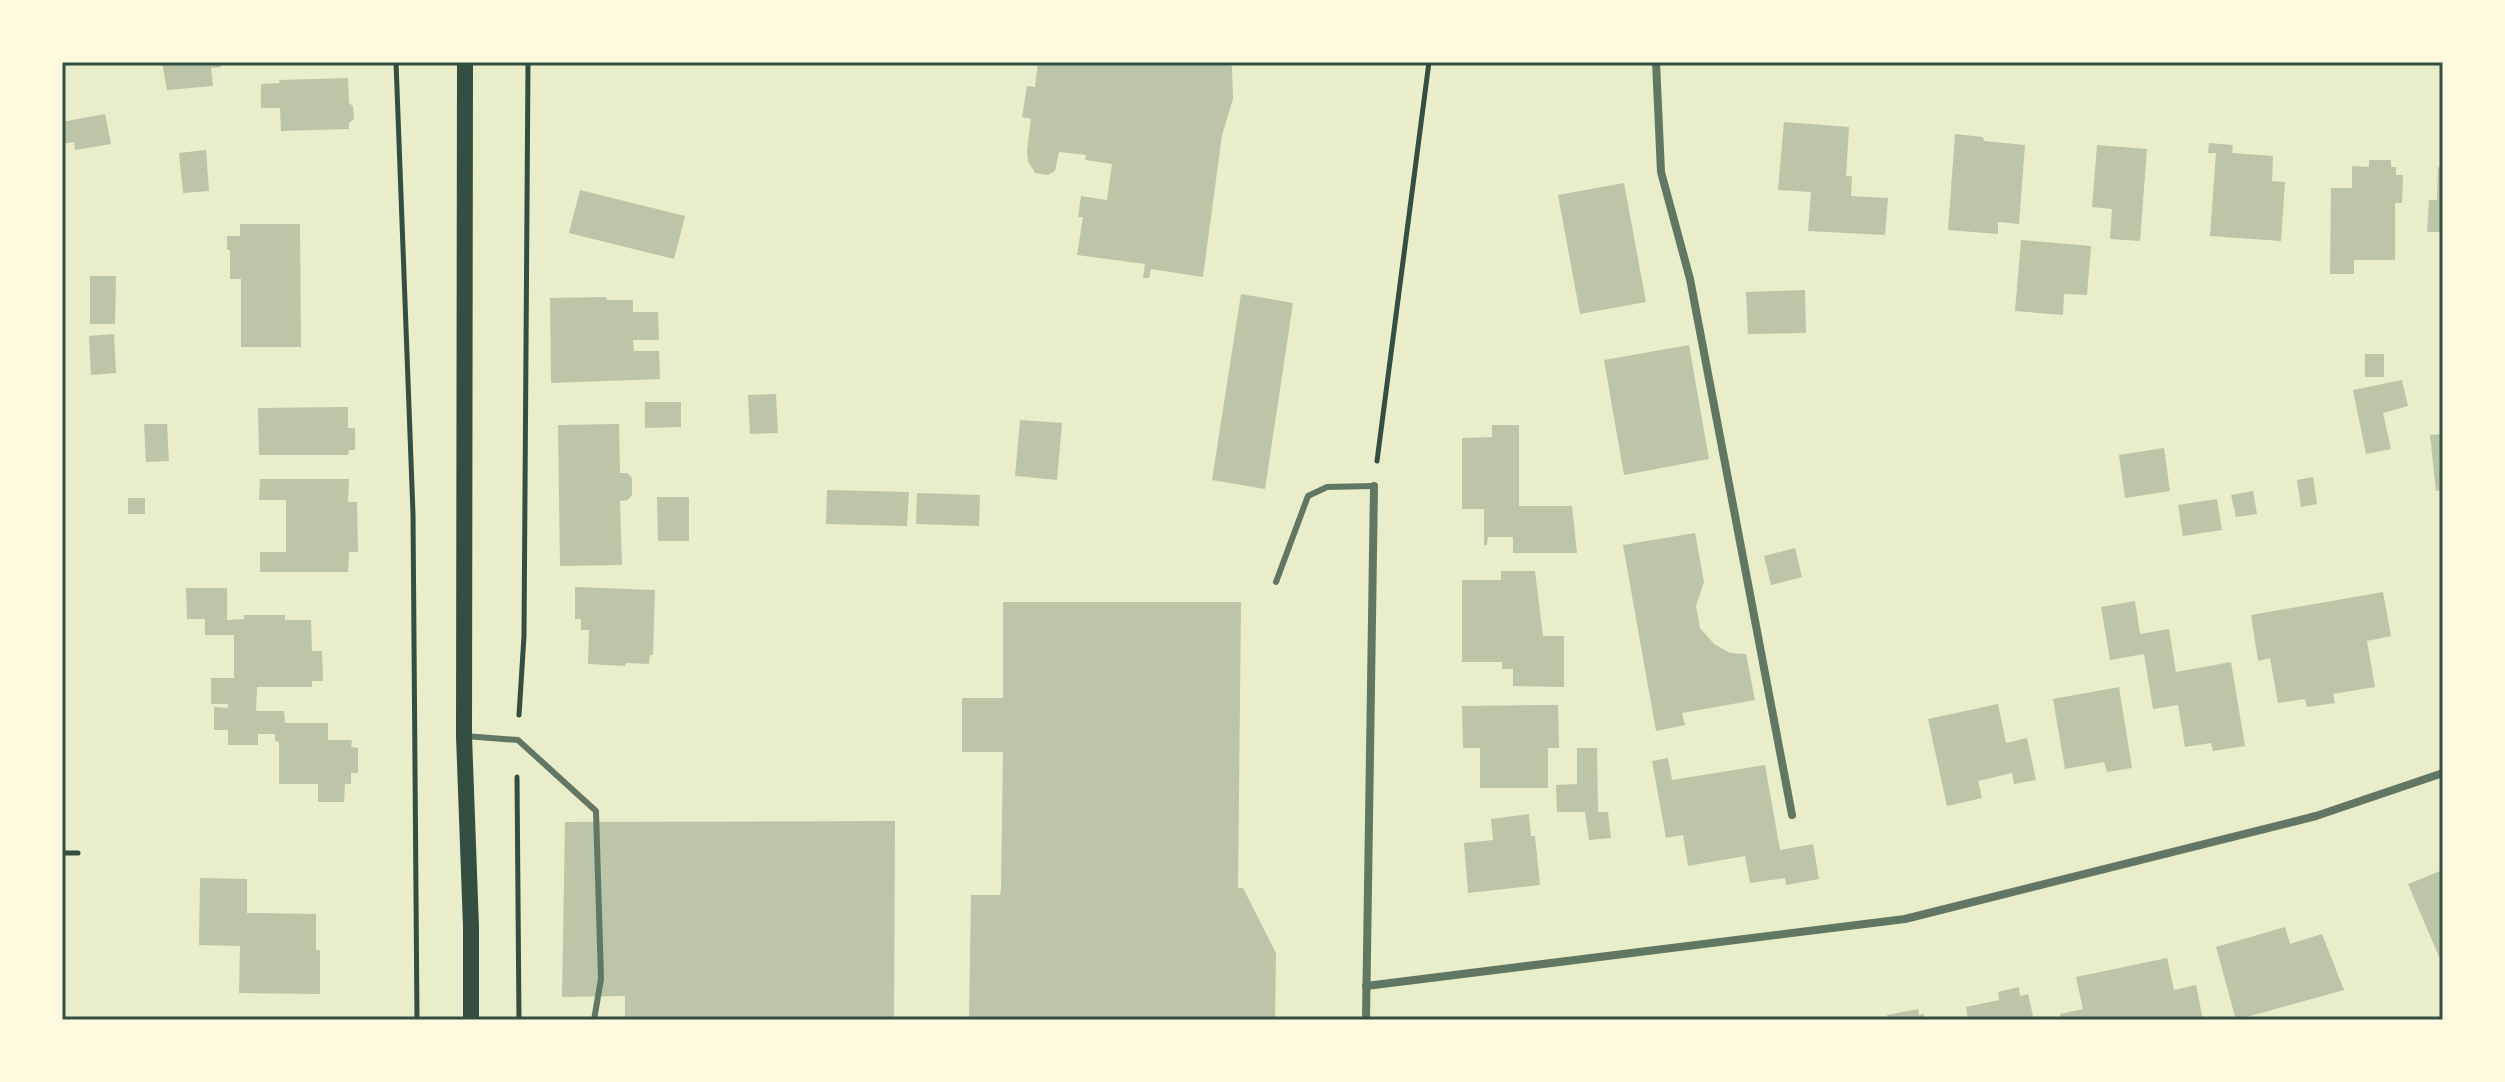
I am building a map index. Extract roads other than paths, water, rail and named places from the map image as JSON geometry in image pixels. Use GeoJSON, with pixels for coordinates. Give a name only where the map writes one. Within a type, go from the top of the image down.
{"type":"FeatureCollection","features":[{"type":"Feature","properties":{"kind":"main road"},"geometry":{"type":"LineString","coordinates":[[465,62],[464,736],[471,1020]]}},
{"type":"Feature","properties":{"kind":"street"},"geometry":{"type":"LineString","coordinates":[[1656,62],[1661,172],[1690,279],[1792,815]]}},
{"type":"Feature","properties":{"kind":"street"},"geometry":{"type":"LineString","coordinates":[[1366,1020],[1374,486]]}},
{"type":"Feature","properties":{"kind":"street"},"geometry":{"type":"LineString","coordinates":[[1366,986],[1905,919],[2316,816],[2443,773]]}},
{"type":"Feature","properties":{"kind":"lane"},"geometry":{"type":"LineString","coordinates":[[1276,582],[1308,496],[1327,487],[1374,486]]}},
{"type":"Feature","properties":{"kind":"lane"},"geometry":{"type":"LineString","coordinates":[[464,736],[518,740],[596,811],[601,979],[594,1020]]}}]}
